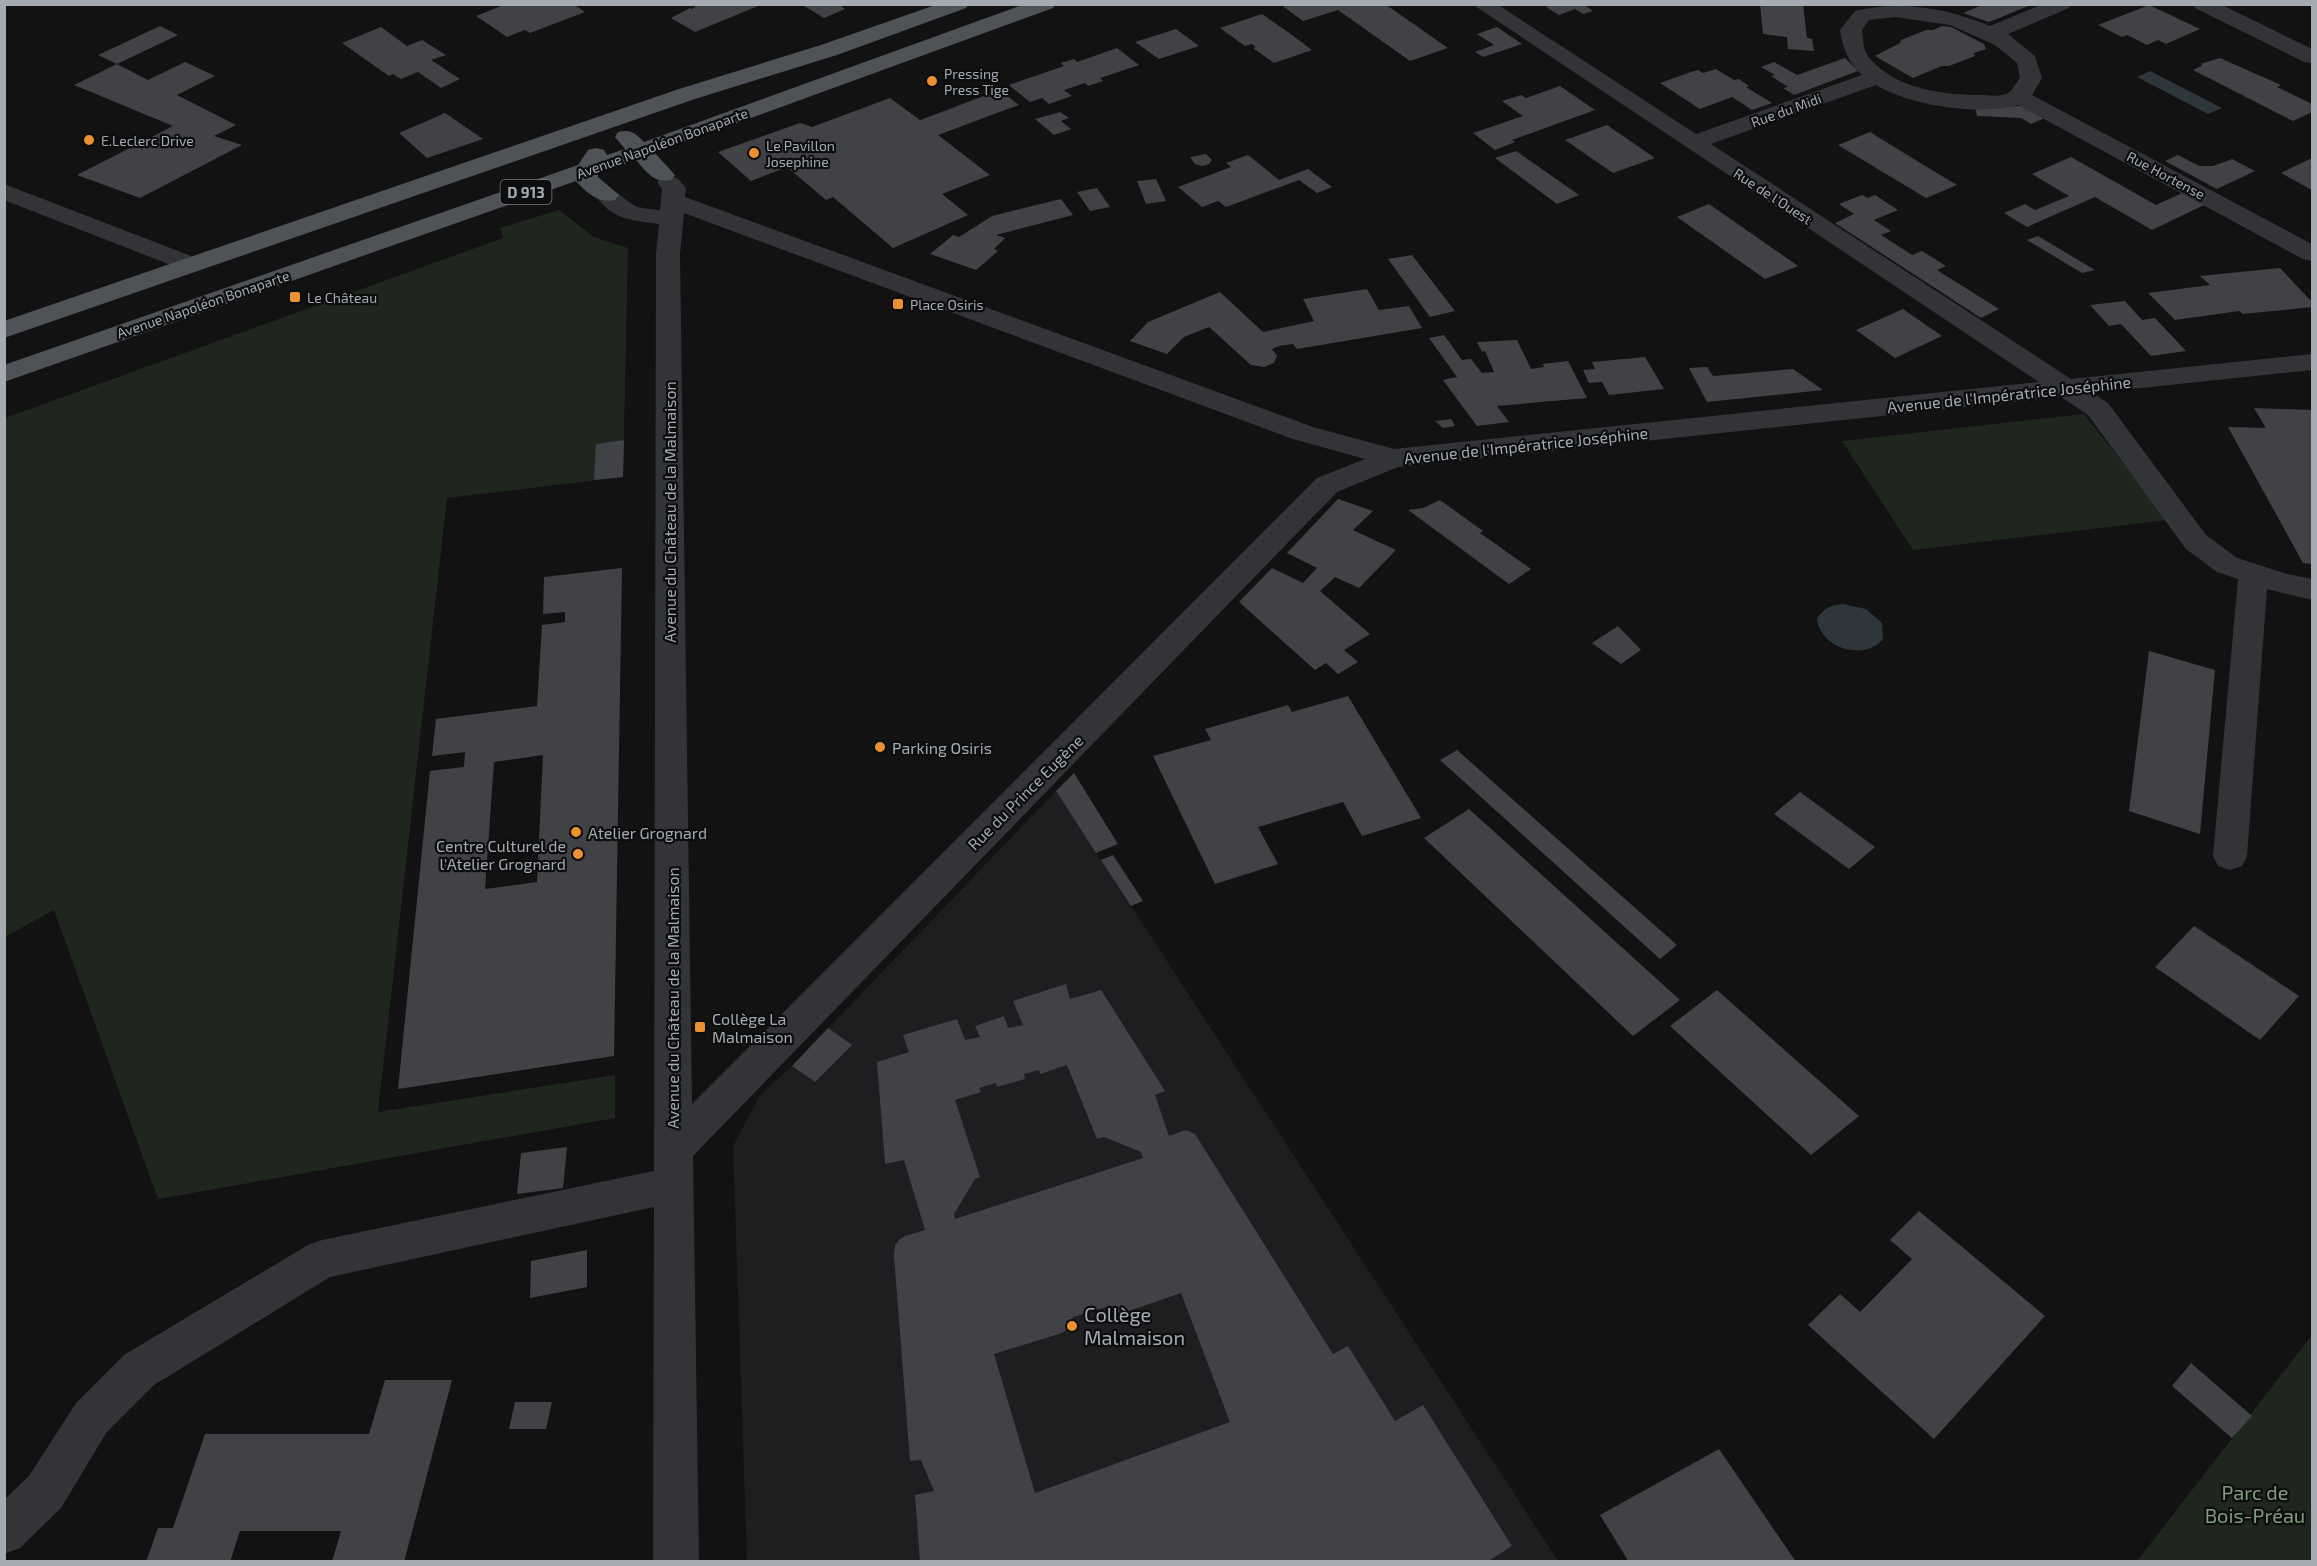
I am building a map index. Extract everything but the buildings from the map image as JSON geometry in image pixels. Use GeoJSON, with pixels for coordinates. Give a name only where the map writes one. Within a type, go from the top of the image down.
{"type":"FeatureCollection","features":[{"type":"Feature","properties":{"kind":"main road","name":"Avenue Napoléon Bonaparte"},"geometry":{"type":"LineString","coordinates":[[4,330],[190,264],[625,136],[1046,4]]}},
{"type":"Feature","properties":{"kind":"main road"},"geometry":{"type":"LineString","coordinates":[[663,175],[625,136],[741,96],[829,50],[944,7]]}},
{"type":"Feature","properties":{"kind":"main road","name":"Avenue Napoléon Bonaparte"},"geometry":{"type":"LineString","coordinates":[[4,374],[586,171],[625,136]]}},
{"type":"Feature","properties":{"kind":"main road"},"geometry":{"type":"LineString","coordinates":[[586,171],[586,179],[607,195]]}},
{"type":"Feature","properties":{"kind":"main road"},"geometry":{"type":"LineString","coordinates":[[4,350],[165,294],[181,280],[190,264],[250,287]]}},
{"type":"Feature","properties":{"kind":"street","name":"Rue de l'Ouest"},"geometry":{"type":"LineString","coordinates":[[1482,4],[2098,409],[2196,542],[2227,565],[2285,584],[2313,590]]}},
{"type":"Feature","properties":{"kind":"street"},"geometry":{"type":"LineString","coordinates":[[1990,34],[2062,4]]}},
{"type":"Feature","properties":{"kind":"street"},"geometry":{"type":"LineString","coordinates":[[2202,4],[2313,57]]}},
{"type":"Feature","properties":{"kind":"street"},"geometry":{"type":"LineString","coordinates":[[1853,10],[1895,10],[1930,14],[1957,20],[1990,34],[2003,40],[2027,61],[2031,78],[2019,97],[1999,101],[1951,101],[1906,90],[1878,77],[1863,64],[1853,50],[1851,30],[1853,10]]}},
{"type":"Feature","properties":{"kind":"street","name":"Rue du Midi"},"geometry":{"type":"LineString","coordinates":[[1694,143],[1878,77]]}},
{"type":"Feature","properties":{"kind":"street","name":"Rue Hortense"},"geometry":{"type":"LineString","coordinates":[[2019,97],[2313,254]]}},
{"type":"Feature","properties":{"kind":"street"},"geometry":{"type":"LineString","coordinates":[[663,175],[674,188],[672,210]]}},
{"type":"Feature","properties":{"kind":"street"},"geometry":{"type":"LineString","coordinates":[[4,191],[190,264]]}},
{"type":"Feature","properties":{"kind":"street","name":"Avenue de l'Impératrice Joséphine"},"geometry":{"type":"LineString","coordinates":[[607,195],[626,212],[672,210],[1303,433],[1394,458],[2313,362]]}},
{"type":"Feature","properties":{"kind":"street","name":"Avenue du Château de la Malmaison"},"geometry":{"type":"LineString","coordinates":[[672,210],[668,254],[676,1562]]}},
{"type":"Feature","properties":{"kind":"street","name":"Rue du Prince Eugène"},"geometry":{"type":"LineString","coordinates":[[673,1168],[1327,485],[1394,458]]}},
{"type":"Feature","properties":{"kind":"street"},"geometry":{"type":"LineString","coordinates":[[2230,856],[2253,573]]}},
{"type":"Feature","properties":{"kind":"street"},"geometry":{"type":"LineString","coordinates":[[4,1533],[45,1492],[91,1418],[139,1370],[322,1259],[673,1168]]}},
{"type":"Feature","properties":{"kind":"shaded area"},"geometry":{"type":"Polygon","coordinates":[[[2150,71],[2222,108],[2208,114],[2137,77],[2150,71]]]}},
{"type":"Feature","properties":{"kind":"shaded area"},"geometry":{"type":"Polygon","coordinates":[[[1843,604],[1866,609],[1882,623],[1883,639],[1875,646],[1865,650],[1855,650],[1834,644],[1826,638],[1817,619],[1828,608],[1843,604]]]}},
{"type":"Feature","properties":{"kind":"shaded area","name":"Collège Malmaison"},"geometry":{"type":"Polygon","coordinates":[[[1056,791],[1558,1561],[747,1561],[733,1146],[760,1095],[792,1066],[1056,791]]]}},
{"type":"Feature","properties":{"kind":"green space"},"geometry":{"type":"Polygon","coordinates":[[[559,210],[594,237],[628,248],[623,477],[447,498],[378,1112],[615,1075],[615,1118],[158,1199],[54,910],[5,937],[5,418],[503,238],[500,228],[559,210]]]}},
{"type":"Feature","properties":{"kind":"green space"},"geometry":{"type":"Polygon","coordinates":[[[2084,414],[2168,520],[1913,550],[1842,441],[2084,414]]]}},
{"type":"Feature","properties":{"kind":"green space","name":"Parc de Bois-Préau"},"geometry":{"type":"Polygon","coordinates":[[[2312,1335],[2312,1561],[2137,1561],[2312,1335]]]}},
{"type":"Feature","properties":{"kind":"place","name":"Pressing Press Tige"},"geometry":{"type":"Point","coordinates":[932,81]}},
{"type":"Feature","properties":{"kind":"place","name":"E.Leclerc Drive"},"geometry":{"type":"Point","coordinates":[89,140]}},
{"type":"Feature","properties":{"kind":"place","name":"Le Pavillon Josephine"},"geometry":{"type":"Point","coordinates":[754,153]}},
{"type":"Feature","properties":{"kind":"place","name":"Le Château"},"geometry":{"type":"Point","coordinates":[295,297]}},
{"type":"Feature","properties":{"kind":"place","name":"Place Osiris"},"geometry":{"type":"Point","coordinates":[898,304]}},
{"type":"Feature","properties":{"kind":"place","name":"Parking Osiris"},"geometry":{"type":"Point","coordinates":[880,747]}},
{"type":"Feature","properties":{"kind":"place","name":"Atelier Grognard"},"geometry":{"type":"Point","coordinates":[576,832]}},
{"type":"Feature","properties":{"kind":"place","name":"Centre Culturel de l'Atelier Grognard"},"geometry":{"type":"Point","coordinates":[578,854]}},
{"type":"Feature","properties":{"kind":"place","name":"Collège La Malmaison"},"geometry":{"type":"Point","coordinates":[700,1027]}},
{"type":"Feature","properties":{"kind":"place","name":"Collège Malmaison"},"geometry":{"type":"Point","coordinates":[1072,1326]}}]}
